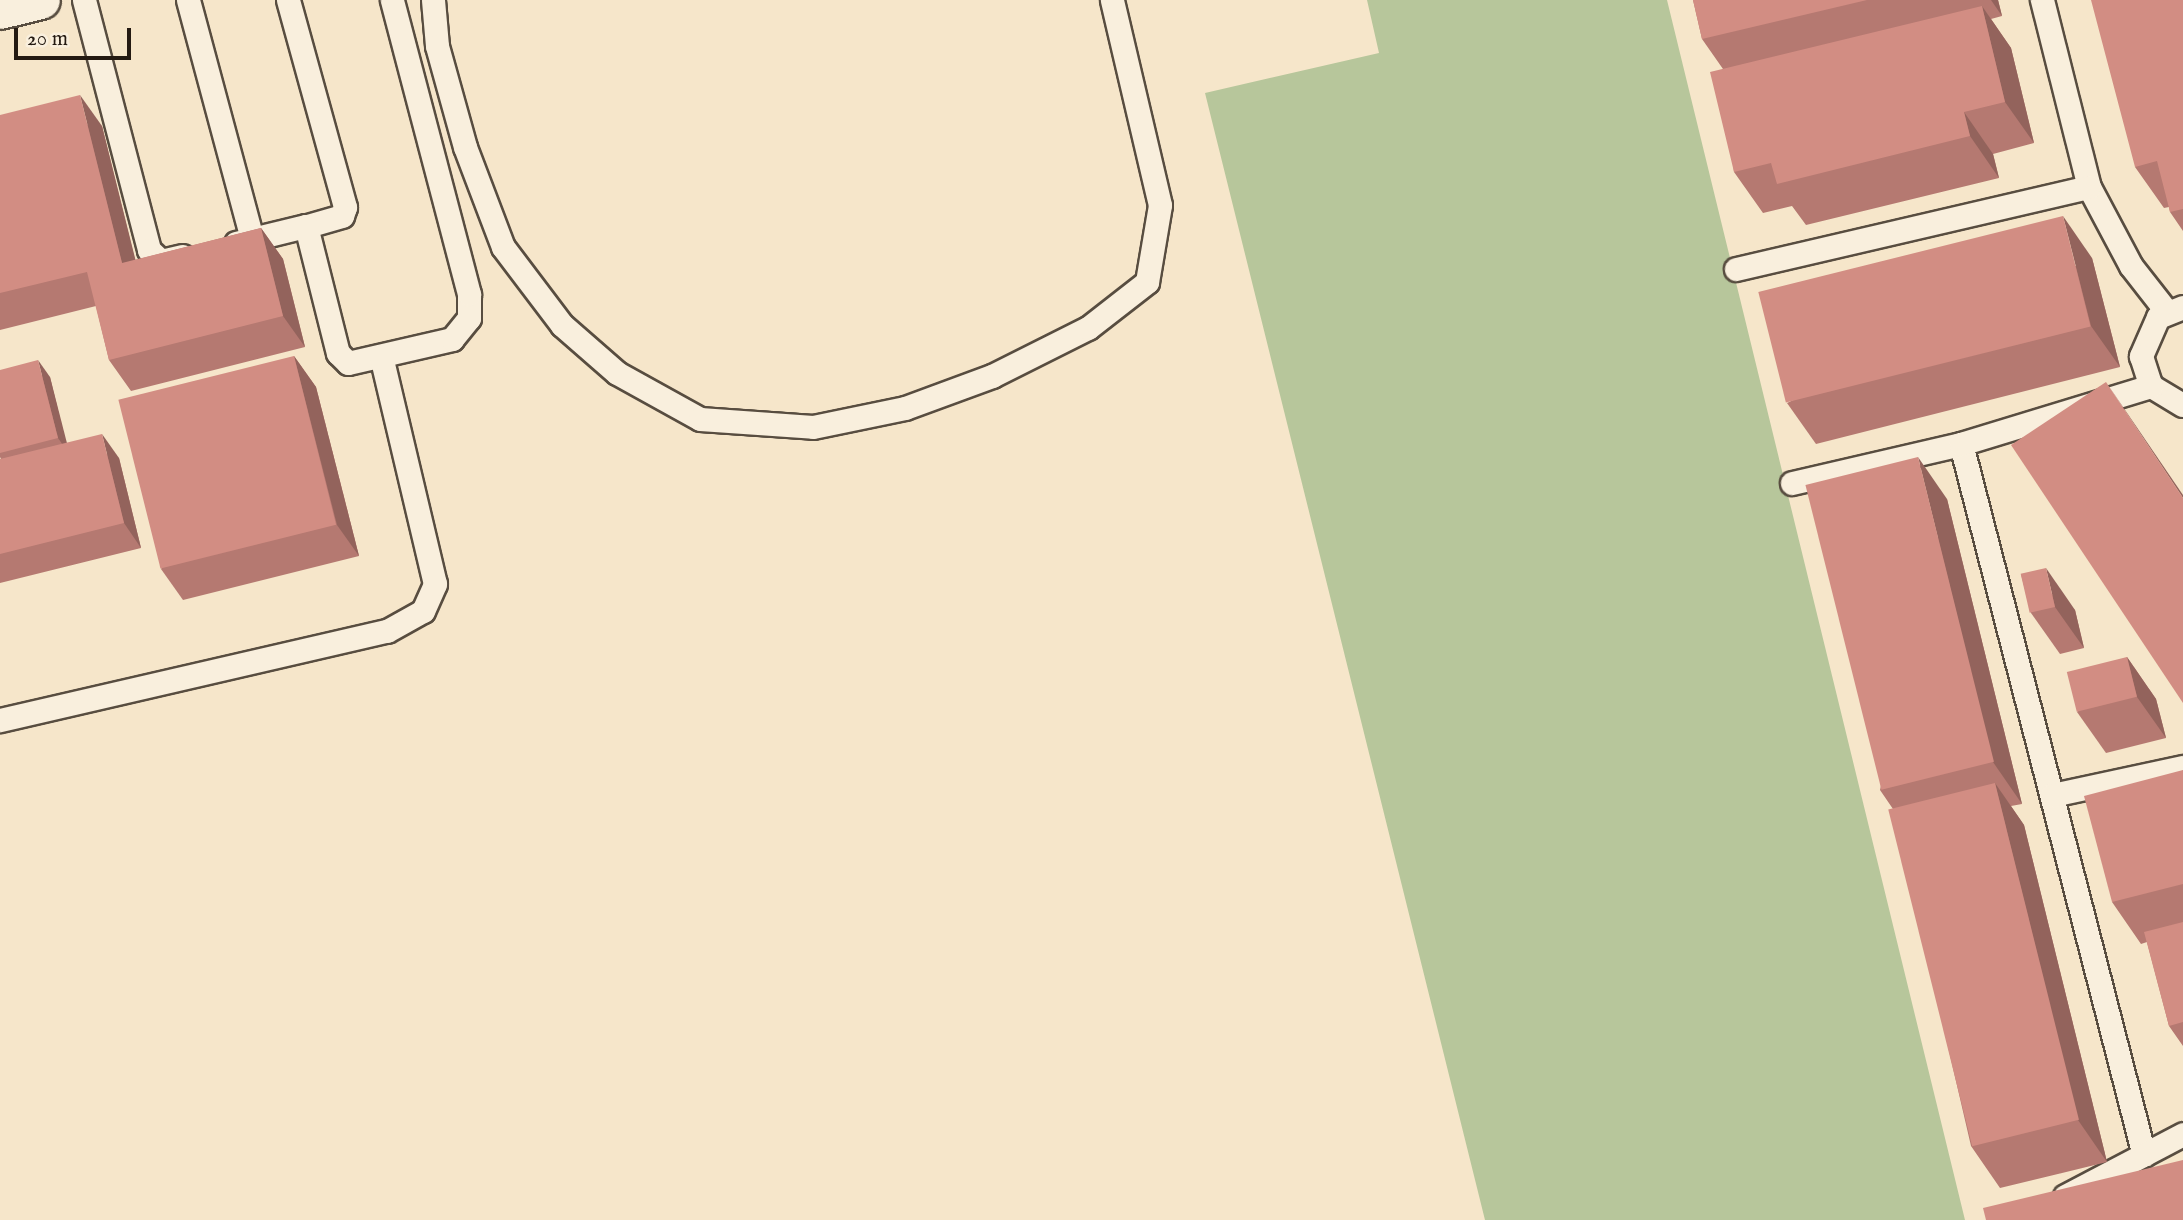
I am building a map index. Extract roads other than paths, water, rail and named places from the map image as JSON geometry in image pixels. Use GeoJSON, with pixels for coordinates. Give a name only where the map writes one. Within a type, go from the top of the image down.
{"type":"FeatureCollection","features":[{"type":"Feature","properties":{"kind":"main road"},"geometry":{"type":"LineString","coordinates":[[0,10],[41,0]]}},
{"type":"Feature","properties":{"kind":"lane"},"geometry":{"type":"LineString","coordinates":[[84,0],[149,250],[160,261],[342,216],[345,207],[288,0]]}},
{"type":"Feature","properties":{"kind":"lane"},"geometry":{"type":"LineString","coordinates":[[188,0],[252,239]]}},
{"type":"Feature","properties":{"kind":"lane"},"geometry":{"type":"LineString","coordinates":[[306,226],[338,353],[348,363],[452,339],[469,318],[469,294],[392,0]]}},
{"type":"Feature","properties":{"kind":"lane"},"geometry":{"type":"LineString","coordinates":[[433,0],[437,46],[465,147],[503,247],[562,325],[617,373],[701,419],[813,427],[905,408],[992,376],[1088,328],[1147,282],[1160,205],[1112,0]]}},
{"type":"Feature","properties":{"kind":"lane"},"geometry":{"type":"LineString","coordinates":[[2042,0],[2089,187],[2131,267],[2175,309],[2147,332],[2141,356],[2151,386],[2183,405]]}},
{"type":"Feature","properties":{"kind":"lane"},"geometry":{"type":"LineString","coordinates":[[1736,269],[2089,187]]}},
{"type":"Feature","properties":{"kind":"lane"},"geometry":{"type":"LineString","coordinates":[[0,720],[387,631],[423,611],[435,584],[381,356]]}},
{"type":"Feature","properties":{"kind":"lane"},"geometry":{"type":"LineString","coordinates":[[1792,483],[1961,444],[2151,386]]}},
{"type":"Feature","properties":{"kind":"lane"},"geometry":{"type":"LineString","coordinates":[[1961,444],[2144,1155]]}},
{"type":"Feature","properties":{"kind":"lane"},"geometry":{"type":"LineString","coordinates":[[2052,795],[2183,767]]}},
{"type":"Feature","properties":{"kind":"lane"},"geometry":{"type":"LineString","coordinates":[[2039,1210],[2183,1134]]}}]}
